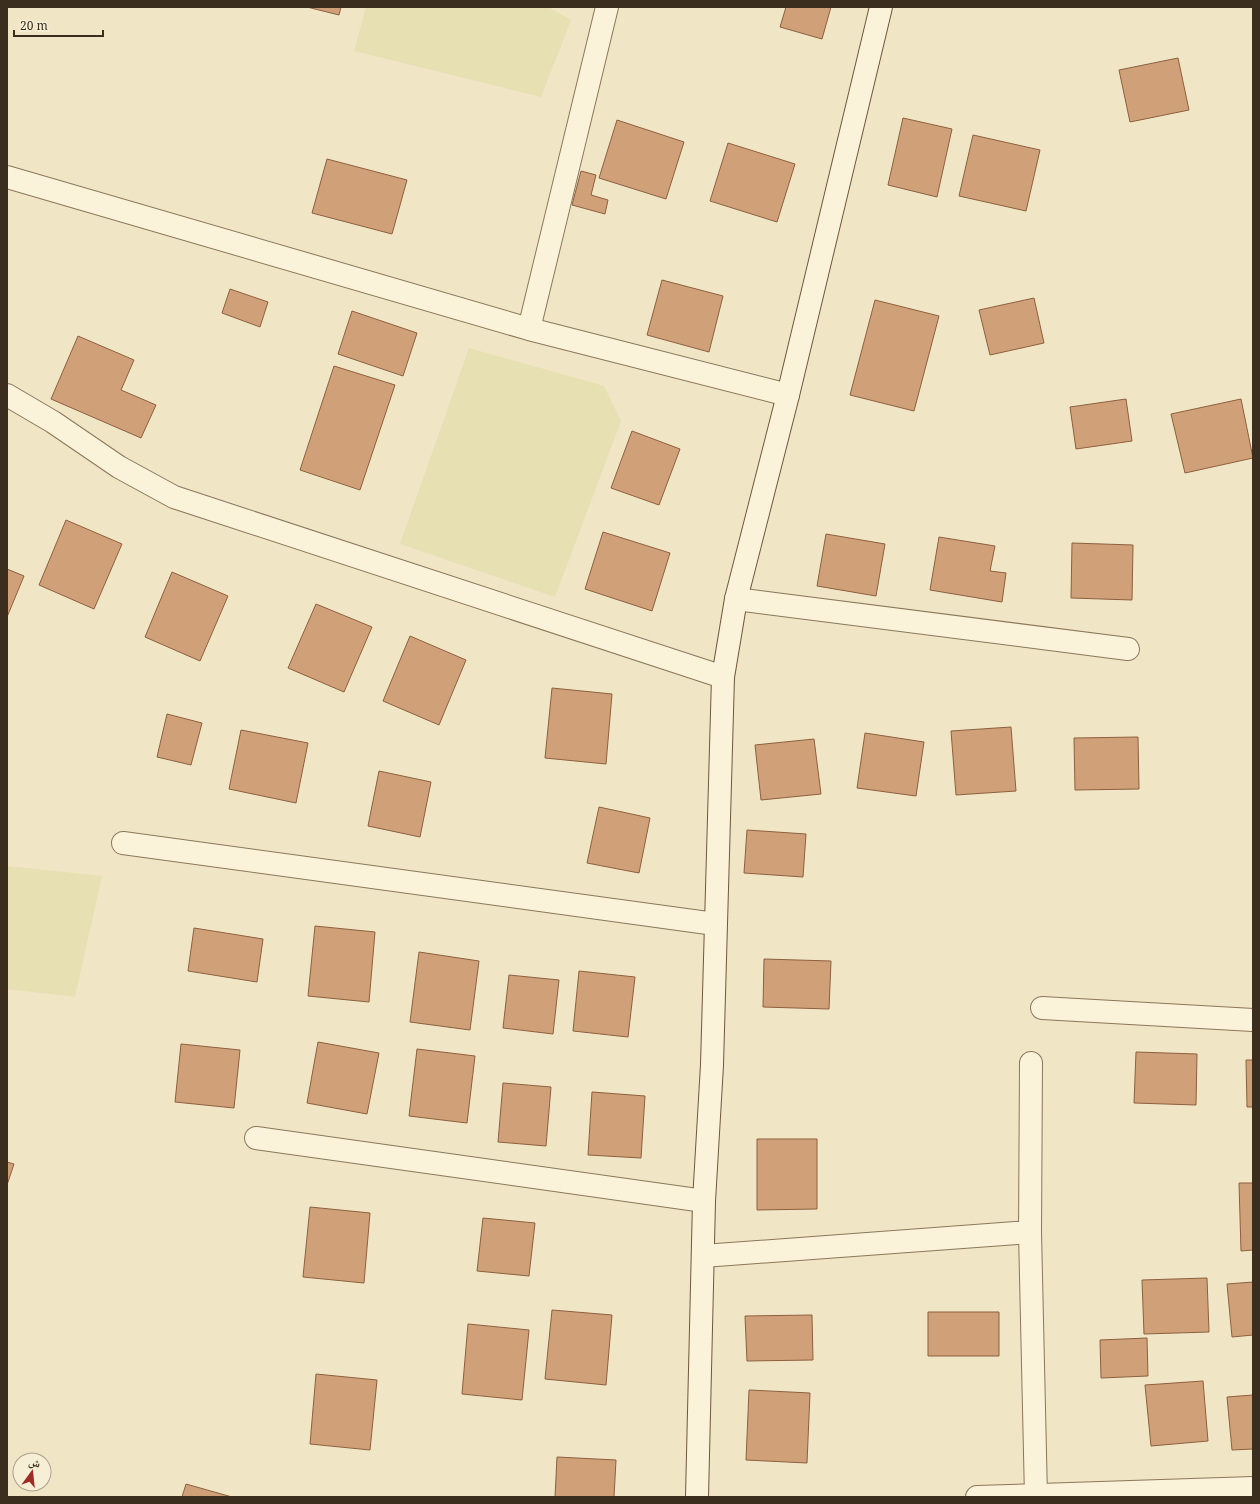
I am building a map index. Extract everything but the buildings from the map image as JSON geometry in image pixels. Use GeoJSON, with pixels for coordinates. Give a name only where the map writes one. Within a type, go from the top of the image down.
{"type":"FeatureCollection","features":[{"type":"Feature","properties":{"kind":"street"},"geometry":{"type":"LineString","coordinates":[[529,329],[607,7]]}},
{"type":"Feature","properties":{"kind":"street"},"geometry":{"type":"LineString","coordinates":[[697,1497],[704,1201],[712,1065],[723,677],[736,600],[788,394],[881,7]]}},
{"type":"Feature","properties":{"kind":"street"},"geometry":{"type":"LineString","coordinates":[[7,177],[529,329],[788,394]]}},
{"type":"Feature","properties":{"kind":"street"},"geometry":{"type":"LineString","coordinates":[[7,395],[53,422],[119,467],[174,496],[723,677]]}},
{"type":"Feature","properties":{"kind":"street"},"geometry":{"type":"LineString","coordinates":[[736,600],[1128,650]]}},
{"type":"Feature","properties":{"kind":"street"},"geometry":{"type":"LineString","coordinates":[[123,843],[715,924]]}},
{"type":"Feature","properties":{"kind":"street"},"geometry":{"type":"LineString","coordinates":[[1042,1008],[1253,1020]]}},
{"type":"Feature","properties":{"kind":"street"},"geometry":{"type":"LineString","coordinates":[[1031,1063],[1030,1232],[1036,1496]]}},
{"type":"Feature","properties":{"kind":"street"},"geometry":{"type":"LineString","coordinates":[[256,1138],[704,1201]]}},
{"type":"Feature","properties":{"kind":"street"},"geometry":{"type":"LineString","coordinates":[[703,1256],[1030,1232]]}},
{"type":"Feature","properties":{"kind":"street"},"geometry":{"type":"LineString","coordinates":[[977,1497],[1253,1488]]}},
{"type":"Feature","properties":{"kind":"shaded area"},"geometry":{"type":"Polygon","coordinates":[[[366,7],[548,7],[571,20],[541,97],[354,51],[366,7]]]}},
{"type":"Feature","properties":{"kind":"shaded area"},"geometry":{"type":"Polygon","coordinates":[[[469,348],[604,386],[621,421],[555,597],[400,544],[469,348]]]}},
{"type":"Feature","properties":{"kind":"shaded area"},"geometry":{"type":"Polygon","coordinates":[[[7,866],[102,876],[75,997],[7,989],[7,866]]]}}]}
